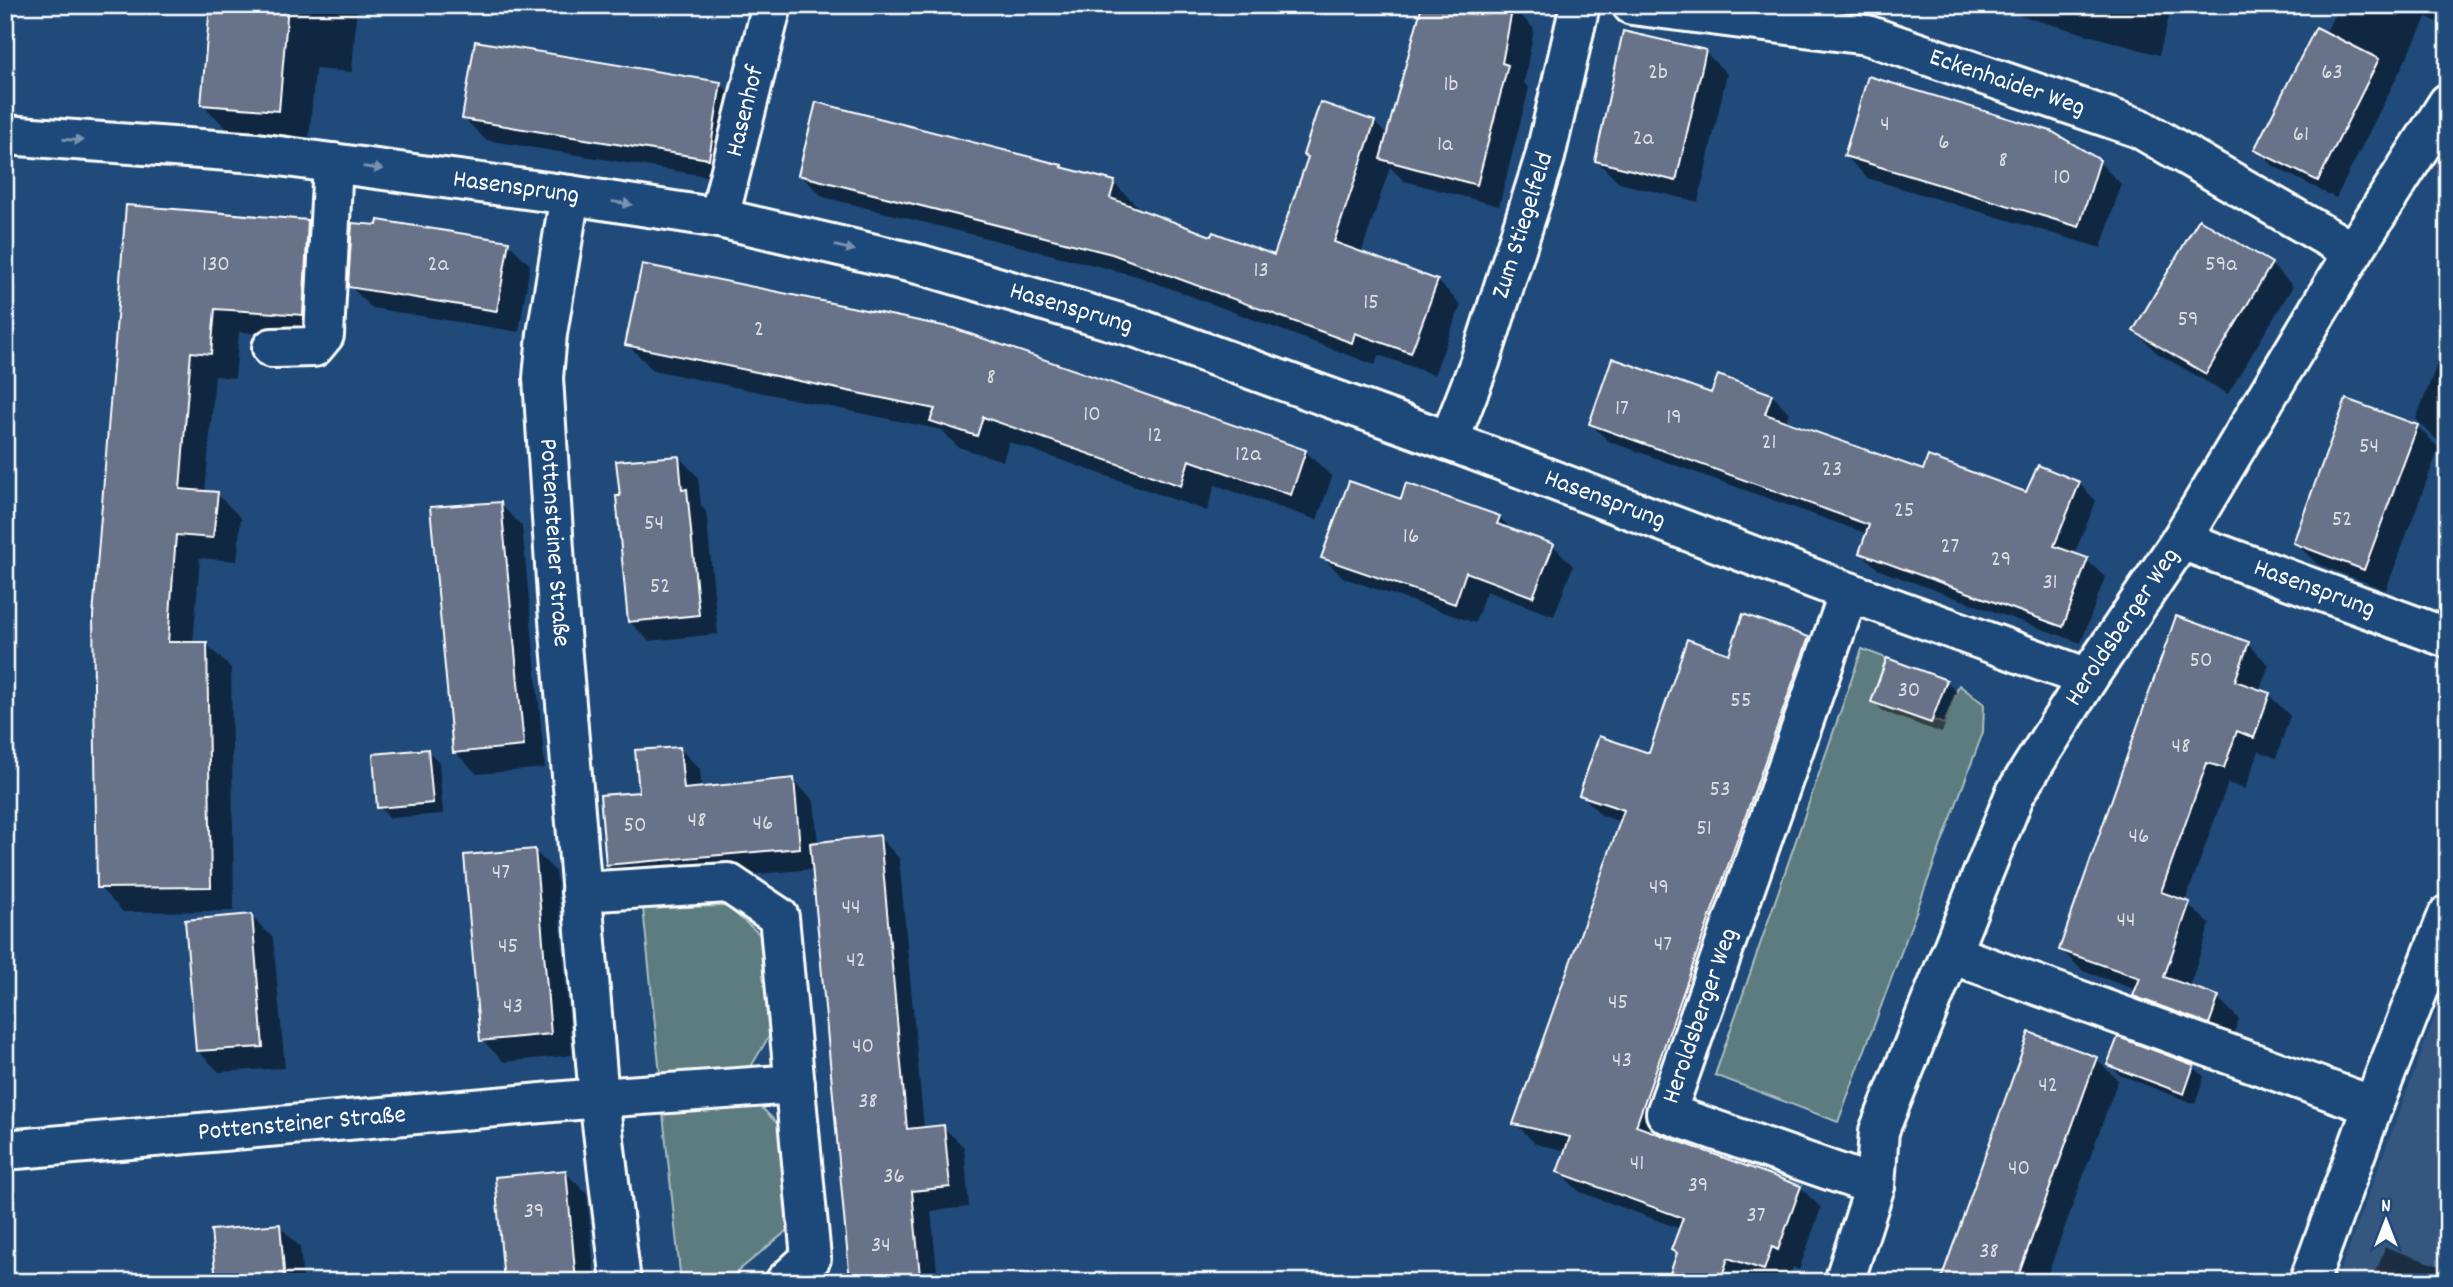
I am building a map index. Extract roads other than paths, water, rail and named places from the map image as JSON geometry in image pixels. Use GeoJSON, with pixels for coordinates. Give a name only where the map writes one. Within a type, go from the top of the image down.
{"type":"FeatureCollection","features":[{"type":"Feature","properties":{"kind":"street","name":"Hasenhof"},"geometry":{"type":"LineString","coordinates":[[719,218],[772,5]]}},
{"type":"Feature","properties":{"kind":"street","name":"Zum Stiegelfeld"},"geometry":{"type":"LineString","coordinates":[[1449,441],[1480,362],[1545,157],[1580,5]]}},
{"type":"Feature","properties":{"kind":"street","name":"Eckenhaider Weg"},"geometry":{"type":"LineString","coordinates":[[1632,5],[1867,35],[2138,128],[2353,252]]}},
{"type":"Feature","properties":{"kind":"street","name":"Heroldsberger Weg"},"geometry":{"type":"LineString","coordinates":[[1844,1282],[1875,1186],[1879,1132],[2015,794],[2088,678],[2181,540],[2353,252],[2448,103]]}},
{"type":"Feature","properties":{"kind":"street","name":"Hasensprung"},"geometry":{"type":"LineString","coordinates":[[5,135],[257,152],[570,195],[719,218],[922,265],[1140,329],[2088,678]]}},
{"type":"Feature","properties":{"kind":"street"},"geometry":{"type":"LineString","coordinates":[[272,348],[314,346],[324,335],[333,163]]}},
{"type":"Feature","properties":{"kind":"street","name":"Pottensteiner Straße"},"geometry":{"type":"LineString","coordinates":[[570,195],[547,334],[543,378],[557,596],[581,892],[599,1098],[621,1282]]}},
{"type":"Feature","properties":{"kind":"street","name":"Hasensprung"},"geometry":{"type":"LineString","coordinates":[[2181,540],[2448,638]]}},
{"type":"Feature","properties":{"kind":"street","name":"Heroldsberger Weg"},"geometry":{"type":"LineString","coordinates":[[1849,592],[1665,1113],[1875,1186]]}},
{"type":"Feature","properties":{"kind":"street"},"geometry":{"type":"LineString","coordinates":[[581,892],[728,883],[779,917],[811,1258],[785,1282]]}},
{"type":"Feature","properties":{"kind":"street"},"geometry":{"type":"LineString","coordinates":[[2309,1282],[2373,1106],[2448,915]]}},
{"type":"Feature","properties":{"kind":"street"},"geometry":{"type":"LineString","coordinates":[[1951,954],[2373,1106]]}},
{"type":"Feature","properties":{"kind":"street","name":"Pottensteiner Straße"},"geometry":{"type":"LineString","coordinates":[[5,1150],[599,1098],[795,1084]]}}]}
